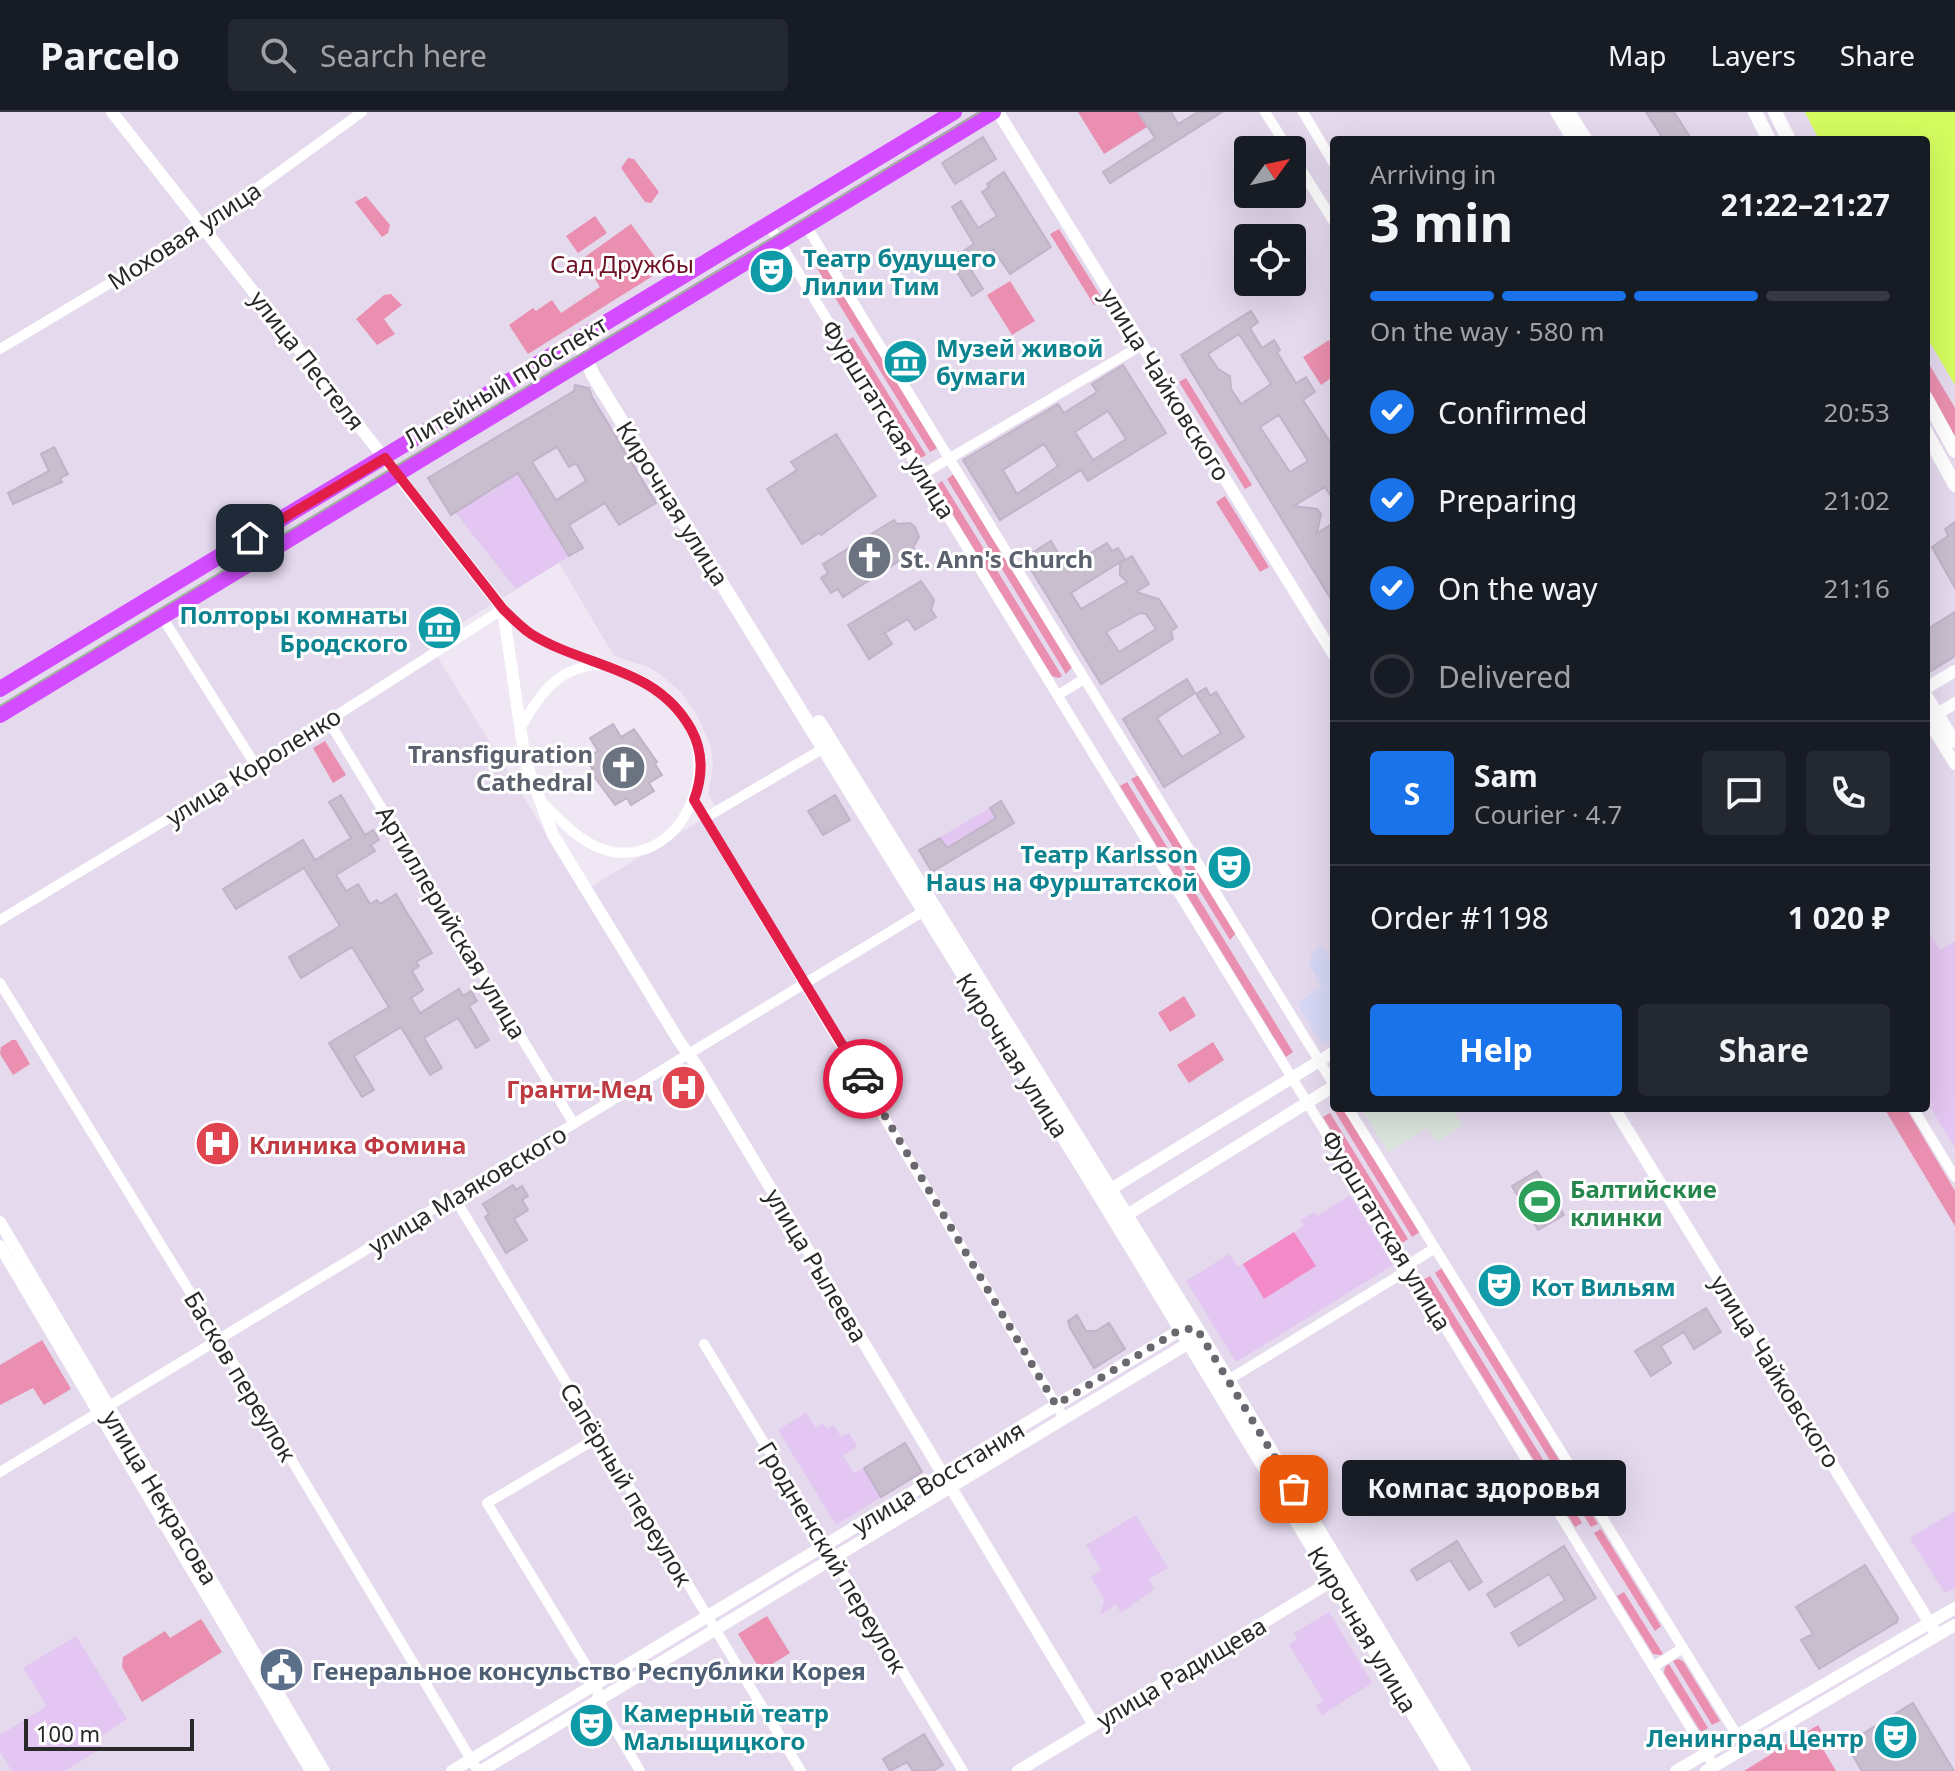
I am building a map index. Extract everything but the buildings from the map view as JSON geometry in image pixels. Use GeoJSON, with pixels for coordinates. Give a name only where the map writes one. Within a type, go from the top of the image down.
{"type":"FeatureCollection","features":[{"type":"Feature","properties":{"kind":"main road","name":"Литейный проспект"},"geometry":{"type":"LineString","coordinates":[[0,689],[954,112]]}},
{"type":"Feature","properties":{"kind":"main road","name":"Литейный проспект"},"geometry":{"type":"LineString","coordinates":[[0,715],[996,112]]}},
{"type":"Feature","properties":{"kind":"main road"},"geometry":{"type":"LineString","coordinates":[[1755,112],[1767,136]]}},
{"type":"Feature","properties":{"kind":"main road"},"geometry":{"type":"LineString","coordinates":[[1775,112],[1787,136]]}},
{"type":"Feature","properties":{"kind":"main road","name":"Кирочная улица"},"geometry":{"type":"LineString","coordinates":[[578,340],[824,748],[1111,1189],[1197,1329],[1448,1771]]}},
{"type":"Feature","properties":{"kind":"main road","name":"Кирочная улица"},"geometry":{"type":"LineString","coordinates":[[588,359],[929,908],[1189,1343],[1464,1771]]}},
{"type":"Feature","properties":{"kind":"main road"},"geometry":{"type":"LineString","coordinates":[[1930,405],[1955,451]]}},
{"type":"Feature","properties":{"kind":"main road"},"geometry":{"type":"LineString","coordinates":[[1930,439],[1955,485]]}},
{"type":"Feature","properties":{"kind":"street","name":"улица Пестеля"},"geometry":{"type":"LineString","coordinates":[[112,112],[503,609]]}},
{"type":"Feature","properties":{"kind":"street","name":"Моховая улица"},"geometry":{"type":"LineString","coordinates":[[0,349],[202,228],[362,112]]}},
{"type":"Feature","properties":{"kind":"street","name":"улица Чайковского"},"geometry":{"type":"LineString","coordinates":[[996,112],[1330,649]]}},
{"type":"Feature","properties":{"kind":"street"},"geometry":{"type":"LineString","coordinates":[[1265,112],[1280,136]]}},
{"type":"Feature","properties":{"kind":"street"},"geometry":{"type":"LineString","coordinates":[[1303,112],[1330,157]]}},
{"type":"Feature","properties":{"kind":"street"},"geometry":{"type":"LineString","coordinates":[[1556,112],[1571,136]]}},
{"type":"Feature","properties":{"kind":"street"},"geometry":{"type":"LineString","coordinates":[[1569,112],[1584,136]]}},
{"type":"Feature","properties":{"kind":"street"},"geometry":{"type":"LineString","coordinates":[[1306,177],[1330,216]]}},
{"type":"Feature","properties":{"kind":"street","name":"Фурштатская улица"},"geometry":{"type":"LineString","coordinates":[[769,225],[1308,1101],[1706,1754],[1710,1768]]}},
{"type":"Feature","properties":{"kind":"street","name":"Фурштатская улица"},"geometry":{"type":"LineString","coordinates":[[807,227],[1330,1079]]}},
{"type":"Feature","properties":{"kind":"street"},"geometry":{"type":"LineString","coordinates":[[923,474],[1142,345]]}},
{"type":"Feature","properties":{"kind":"street"},"geometry":{"type":"LineString","coordinates":[[503,609],[530,633],[653,685],[686,720],[699,751],[701,770],[694,800],[675,828],[663,838],[631,851],[614,852],[596,847],[544,804],[529,774],[503,609]]}},
{"type":"Feature","properties":{"kind":"street","name":"улица Короленко"},"geometry":{"type":"LineString","coordinates":[[0,920],[256,766],[503,609]]}},
{"type":"Feature","properties":{"kind":"street"},"geometry":{"type":"LineString","coordinates":[[162,617],[256,766]]}},
{"type":"Feature","properties":{"kind":"street"},"geometry":{"type":"LineString","coordinates":[[520,730],[537,700],[560,677],[582,666],[601,665]]}},
{"type":"Feature","properties":{"kind":"street"},"geometry":{"type":"LineString","coordinates":[[1930,686],[1955,671]]}},
{"type":"Feature","properties":{"kind":"street"},"geometry":{"type":"LineString","coordinates":[[1058,695],[1084,679]]}},
{"type":"Feature","properties":{"kind":"street"},"geometry":{"type":"LineString","coordinates":[[1930,717],[1955,703]]}},
{"type":"Feature","properties":{"kind":"street"},"geometry":{"type":"LineString","coordinates":[[1930,719],[1955,742]]}},
{"type":"Feature","properties":{"kind":"street","name":"Артиллерийская улица"},"geometry":{"type":"LineString","coordinates":[[328,720],[574,1124]]}},
{"type":"Feature","properties":{"kind":"street"},"geometry":{"type":"LineString","coordinates":[[1930,720],[1955,764]]}},
{"type":"Feature","properties":{"kind":"street"},"geometry":{"type":"LineString","coordinates":[[705,818],[824,748]]}},
{"type":"Feature","properties":{"kind":"street"},"geometry":{"type":"LineString","coordinates":[[694,800],[1064,1418]]}},
{"type":"Feature","properties":{"kind":"street","name":"улица Рылеева"},"geometry":{"type":"LineString","coordinates":[[544,804],[553,835],[1094,1725]]}},
{"type":"Feature","properties":{"kind":"street","name":"улица Маяковского"},"geometry":{"type":"LineString","coordinates":[[0,1472],[929,908]]}},
{"type":"Feature","properties":{"kind":"street","name":"Басков переулок"},"geometry":{"type":"LineString","coordinates":[[0,983],[477,1767]]}},
{"type":"Feature","properties":{"kind":"street"},"geometry":{"type":"LineString","coordinates":[[1330,1054],[1111,1189],[1108,1209],[1127,1215],[1330,1087]]}},
{"type":"Feature","properties":{"kind":"street","name":"Фурштатская улица"},"geometry":{"type":"LineString","coordinates":[[1350,1112],[1745,1748]]}},
{"type":"Feature","properties":{"kind":"street","name":"улица Чайковского"},"geometry":{"type":"LineString","coordinates":[[1616,1112],[1937,1635]]}},
{"type":"Feature","properties":{"kind":"street"},"geometry":{"type":"LineString","coordinates":[[1915,1112],[1955,1177]]}},
{"type":"Feature","properties":{"kind":"street","name":"Сапёрный переулок"},"geometry":{"type":"LineString","coordinates":[[454,1197],[801,1771]]}},
{"type":"Feature","properties":{"kind":"street","name":"улица Некрасова"},"geometry":{"type":"LineString","coordinates":[[0,1222],[102,1410],[311,1771]]}},
{"type":"Feature","properties":{"kind":"street","name":"улица Некрасова"},"geometry":{"type":"LineString","coordinates":[[0,1246],[324,1771]]}},
{"type":"Feature","properties":{"kind":"street"},"geometry":{"type":"LineString","coordinates":[[1228,1380],[1403,1273],[1408,1265],[1435,1248]]}},
{"type":"Feature","properties":{"kind":"street"},"geometry":{"type":"LineString","coordinates":[[1181,1329],[1197,1329]]}},
{"type":"Feature","properties":{"kind":"street","name":"улица Восстания"},"geometry":{"type":"LineString","coordinates":[[477,1767],[597,1683],[1181,1329]]}},
{"type":"Feature","properties":{"kind":"street","name":"улица Восстания"},"geometry":{"type":"LineString","coordinates":[[452,1771],[477,1767],[598,1700],[1189,1343],[1197,1329]]}},
{"type":"Feature","properties":{"kind":"street","name":"Гродненский переулок"},"geometry":{"type":"LineString","coordinates":[[704,1344],[963,1771]]}},
{"type":"Feature","properties":{"kind":"street"},"geometry":{"type":"LineString","coordinates":[[599,1437],[487,1503],[597,1683],[598,1700],[640,1771]]}},
{"type":"Feature","properties":{"kind":"street","name":"улица Радищева"},"geometry":{"type":"LineString","coordinates":[[1018,1771],[1338,1576]]}},
{"type":"Feature","properties":{"kind":"street"},"geometry":{"type":"LineString","coordinates":[[1676,1771],[1955,1608]]}},
{"type":"Feature","properties":{"kind":"street"},"geometry":{"type":"LineString","coordinates":[[1710,1768],[1955,1625]]}},
{"type":"Feature","properties":{"kind":"street"},"geometry":{"type":"LineString","coordinates":[[1653,1667],[1683,1648]]}},
{"type":"Feature","properties":{"kind":"shaded area"},"geometry":{"type":"Polygon","coordinates":[[[1805,112],[1955,112],[1955,385],[1930,343],[1930,136],[1817,136],[1805,112]]]}},
{"type":"Feature","properties":{"kind":"shaded area"},"geometry":{"type":"Polygon","coordinates":[[[517,470],[569,556],[516,589],[455,512],[495,490],[517,470]]]}},
{"type":"Feature","properties":{"kind":"shaded area"},"geometry":{"type":"Polygon","coordinates":[[[559,563],[614,656],[648,667],[661,675],[681,692],[698,717],[711,747],[713,767],[708,794],[718,810],[582,892],[429,643],[559,563]]]}},
{"type":"Feature","properties":{"kind":"shaded area"},"geometry":{"type":"Polygon","coordinates":[[[1001,801],[1014,823],[932,872],[919,850],[1001,801]]]}},
{"type":"Feature","properties":{"kind":"shaded area"},"geometry":{"type":"Polygon","coordinates":[[[1930,934],[1940,950],[1955,941],[1955,1148],[1930,1107],[1933,1105],[1930,1102],[1930,934]]]}},
{"type":"Feature","properties":{"kind":"shaded area"},"geometry":{"type":"Polygon","coordinates":[[[1322,946],[1330,959],[1330,1042],[1326,1044],[1320,1041],[1297,1003],[1322,987],[1310,965],[1311,955],[1322,946]]]}},
{"type":"Feature","properties":{"kind":"shaded area"},"geometry":{"type":"Polygon","coordinates":[[[1363,1112],[1455,1112],[1463,1126],[1437,1142],[1427,1128],[1388,1152],[1363,1112]]]}},
{"type":"Feature","properties":{"kind":"shaded area"},"geometry":{"type":"Polygon","coordinates":[[[1350,1195],[1393,1265],[1236,1362],[1186,1281],[1229,1254],[1238,1267],[1304,1226],[1301,1220],[1314,1212],[1317,1216],[1350,1195]]]}},
{"type":"Feature","properties":{"kind":"shaded area"},"geometry":{"type":"Polygon","coordinates":[[[1294,1232],[1316,1266],[1264,1299],[1243,1264],[1294,1232]]]}},
{"type":"Feature","properties":{"kind":"shaded area"},"geometry":{"type":"Polygon","coordinates":[[[806,1413],[816,1428],[823,1423],[827,1429],[834,1425],[841,1437],[849,1433],[857,1446],[843,1456],[854,1473],[864,1468],[881,1497],[836,1525],[778,1430],[806,1413]]]}},
{"type":"Feature","properties":{"kind":"shaded area"},"geometry":{"type":"Polygon","coordinates":[[[1955,1511],[1955,1588],[1944,1592],[1910,1538],[1955,1511]]]}},
{"type":"Feature","properties":{"kind":"shaded area"},"geometry":{"type":"Polygon","coordinates":[[[1136,1515],[1168,1568],[1149,1579],[1154,1589],[1121,1613],[1116,1604],[1100,1615],[1104,1600],[1091,1577],[1101,1570],[1086,1545],[1136,1515]]]}},
{"type":"Feature","properties":{"kind":"shaded area"},"geometry":{"type":"Polygon","coordinates":[[[1329,1612],[1372,1683],[1322,1715],[1316,1706],[1323,1700],[1289,1645],[1297,1639],[1294,1633],[1329,1612]]]}},
{"type":"Feature","properties":{"kind":"shaded area"},"geometry":{"type":"Polygon","coordinates":[[[76,1636],[127,1719],[97,1739],[102,1748],[65,1771],[12,1771],[0,1752],[0,1735],[47,1706],[23,1668],[76,1636]]]}},
{"type":"Feature","properties":{"kind":"green space"},"geometry":{"type":"Polygon","coordinates":[[[1078,112],[1137,112],[1147,127],[1104,154],[1078,112]]]}},
{"type":"Feature","properties":{"kind":"green space"},"geometry":{"type":"Polygon","coordinates":[[[628,158],[634,159],[659,192],[651,203],[645,202],[621,168],[628,158]]]}},
{"type":"Feature","properties":{"kind":"green space"},"geometry":{"type":"Polygon","coordinates":[[[366,196],[390,225],[388,233],[382,237],[355,202],[366,196]]]}},
{"type":"Feature","properties":{"kind":"green space"},"geometry":{"type":"Polygon","coordinates":[[[595,216],[607,233],[578,253],[566,236],[595,216]]]}},
{"type":"Feature","properties":{"kind":"green space","name":"Сад Дружбы"},"geometry":{"type":"Polygon","coordinates":[[[631,224],[664,269],[528,354],[509,325],[533,308],[536,311],[552,300],[561,313],[600,287],[582,259],[631,224]]]}},
{"type":"Feature","properties":{"kind":"green space"},"geometry":{"type":"Polygon","coordinates":[[[1059,229],[1103,300],[1094,305],[1050,234],[1059,229]]]}},
{"type":"Feature","properties":{"kind":"green space"},"geometry":{"type":"Polygon","coordinates":[[[814,247],[938,448],[930,452],[807,252],[814,247]]]}},
{"type":"Feature","properties":{"kind":"green space"},"geometry":{"type":"Polygon","coordinates":[[[1010,281],[1035,321],[1012,335],[987,295],[1010,281]]]}},
{"type":"Feature","properties":{"kind":"green space"},"geometry":{"type":"Polygon","coordinates":[[[391,294],[402,305],[384,319],[395,334],[377,345],[356,319],[384,295],[391,294]]]}},
{"type":"Feature","properties":{"kind":"green space"},"geometry":{"type":"Polygon","coordinates":[[[853,337],[926,455],[919,459],[846,341],[853,337]]]}},
{"type":"Feature","properties":{"kind":"green space"},"geometry":{"type":"Polygon","coordinates":[[[1329,340],[1330,379],[1321,385],[1303,357],[1329,340]]]}},
{"type":"Feature","properties":{"kind":"green space"},"geometry":{"type":"Polygon","coordinates":[[[1930,366],[1955,408],[1955,437],[1930,391],[1930,366]]]}},
{"type":"Feature","properties":{"kind":"green space"},"geometry":{"type":"Polygon","coordinates":[[[1186,378],[1252,485],[1245,489],[1179,382],[1186,378]]]}},
{"type":"Feature","properties":{"kind":"green space"},"geometry":{"type":"Polygon","coordinates":[[[954,474],[1072,667],[1066,674],[947,479],[954,474]]]}},
{"type":"Feature","properties":{"kind":"green space"},"geometry":{"type":"Polygon","coordinates":[[[942,481],[1062,676],[1059,678],[1052,676],[935,486],[942,481]]]}},
{"type":"Feature","properties":{"kind":"green space"},"geometry":{"type":"Polygon","coordinates":[[[1225,496],[1269,567],[1260,572],[1216,502],[1225,496]]]}},
{"type":"Feature","properties":{"kind":"green space"},"geometry":{"type":"Polygon","coordinates":[[[325,741],[346,775],[333,783],[313,748],[325,741]]]}},
{"type":"Feature","properties":{"kind":"green space"},"geometry":{"type":"Polygon","coordinates":[[[1139,775],[1236,933],[1230,940],[1131,779],[1139,775]]]}},
{"type":"Feature","properties":{"kind":"green space"},"geometry":{"type":"Polygon","coordinates":[[[1127,782],[1293,1052],[1286,1057],[1120,786],[1127,782]]]}},
{"type":"Feature","properties":{"kind":"green space"},"geometry":{"type":"Polygon","coordinates":[[[1184,996],[1196,1016],[1170,1032],[1158,1013],[1184,996]]]}},
{"type":"Feature","properties":{"kind":"green space"},"geometry":{"type":"Polygon","coordinates":[[[16,1040],[30,1064],[13,1075],[0,1054],[1,1047],[16,1040]]]}},
{"type":"Feature","properties":{"kind":"green space"},"geometry":{"type":"Polygon","coordinates":[[[1213,1042],[1224,1060],[1189,1083],[1177,1065],[1213,1042]]]}},
{"type":"Feature","properties":{"kind":"green space"},"geometry":{"type":"Polygon","coordinates":[[[1335,1112],[1345,1112],[1420,1232],[1412,1237],[1335,1112]]]}},
{"type":"Feature","properties":{"kind":"green space"},"geometry":{"type":"Polygon","coordinates":[[[1886,1112],[1908,1112],[1955,1191],[1955,1226],[1886,1112]]]}},
{"type":"Feature","properties":{"kind":"green space"},"geometry":{"type":"Polygon","coordinates":[[[1330,1113],[1408,1239],[1401,1244],[1323,1117],[1330,1113]]]}},
{"type":"Feature","properties":{"kind":"green space"},"geometry":{"type":"Polygon","coordinates":[[[1442,1268],[1598,1524],[1591,1527],[1435,1273],[1442,1268]]]}},
{"type":"Feature","properties":{"kind":"green space"},"geometry":{"type":"Polygon","coordinates":[[[1430,1276],[1582,1523],[1575,1527],[1423,1280],[1430,1276]]]}},
{"type":"Feature","properties":{"kind":"green space"},"geometry":{"type":"Polygon","coordinates":[[[42,1340],[71,1389],[44,1405],[33,1388],[0,1405],[0,1365],[42,1340]]]}},
{"type":"Feature","properties":{"kind":"green space"},"geometry":{"type":"Polygon","coordinates":[[[1601,1529],[1661,1626],[1655,1631],[1594,1533],[1601,1529]]]}},
{"type":"Feature","properties":{"kind":"green space"},"geometry":{"type":"Polygon","coordinates":[[[1624,1592],[1663,1654],[1653,1654],[1617,1596],[1624,1592]]]}},
{"type":"Feature","properties":{"kind":"green space"},"geometry":{"type":"Polygon","coordinates":[[[767,1616],[790,1653],[761,1671],[738,1634],[767,1616]]]}},
{"type":"Feature","properties":{"kind":"green space"},"geometry":{"type":"Polygon","coordinates":[[[201,1619],[222,1652],[142,1702],[122,1667],[123,1657],[165,1631],[170,1638],[201,1619]]]}},
{"type":"Feature","properties":{"kind":"green space"},"geometry":{"type":"Polygon","coordinates":[[[1673,1661],[1683,1661],[1720,1721],[1712,1725],[1673,1661]]]}},
{"type":"Feature","properties":{"kind":"green space"},"geometry":{"type":"Polygon","coordinates":[[[1669,1664],[1708,1728],[1701,1732],[1664,1673],[1669,1664]]]}},
{"type":"Feature","properties":{"kind":"green space"},"geometry":{"type":"Polygon","coordinates":[[[1818,1725],[1824,1735],[1817,1739],[1836,1771],[1744,1771],[1818,1725]]]}},
{"type":"Feature","properties":{"kind":"tram line"},"geometry":{"type":"LineString","coordinates":[[0,706],[980,112]]}},
{"type":"Feature","properties":{"kind":"way so far"},"geometry":{"type":"LineString","coordinates":[[863,1079],[1056,1405],[1181,1329],[1197,1329],[1294,1489]]}},
{"type":"Feature","properties":{"kind":"place","name":"Театр будущего Лилии Тим"},"geometry":{"type":"Point","coordinates":[772,271]}},
{"type":"Feature","properties":{"kind":"place","name":"Музей живой бумаги"},"geometry":{"type":"Point","coordinates":[905,361]}},
{"type":"Feature","properties":{"kind":"place","name":"St. Ann's Church"},"geometry":{"type":"Point","coordinates":[869,558]}},
{"type":"Feature","properties":{"kind":"place","name":"Полторы комнаты Бродского"},"geometry":{"type":"Point","coordinates":[439,628]}},
{"type":"Feature","properties":{"kind":"place","name":"Transfiguration Cathedral"},"geometry":{"type":"Point","coordinates":[624,767]}},
{"type":"Feature","properties":{"kind":"place","name":"Театр Karlsson Haus на Фурштатской"},"geometry":{"type":"Point","coordinates":[1229,867]}},
{"type":"Feature","properties":{"kind":"place","name":"Гранти-Мед"},"geometry":{"type":"Point","coordinates":[683,1088]}},
{"type":"Feature","properties":{"kind":"place","name":"Клиника Фомина"},"geometry":{"type":"Point","coordinates":[218,1144]}},
{"type":"Feature","properties":{"kind":"place","name":"Балтийские клинки"},"geometry":{"type":"Point","coordinates":[1539,1202]}},
{"type":"Feature","properties":{"kind":"place","name":"Кот Вильям"},"geometry":{"type":"Point","coordinates":[1500,1286]}},
{"type":"Feature","properties":{"kind":"place","name":"Компас здоровья"},"geometry":{"type":"Point","coordinates":[1294,1489]}},
{"type":"Feature","properties":{"kind":"place","name":"Генеральное консульство Республики Корея"},"geometry":{"type":"Point","coordinates":[281,1670]}},
{"type":"Feature","properties":{"kind":"place","name":"Камерный театр Малыщицкого"},"geometry":{"type":"Point","coordinates":[592,1726]}},
{"type":"Feature","properties":{"kind":"place","name":"Ленинград Центр"},"geometry":{"type":"Point","coordinates":[1895,1737]}},
{"type":"Feature","properties":{"kind":"route"},"geometry":{"type":"LineString","coordinates":[[250,538],[385,458],[503,609],[521,626],[540,639],[641,678],[666,696],[686,720],[699,751],[701,770],[694,800],[863,1079]]}}]}
